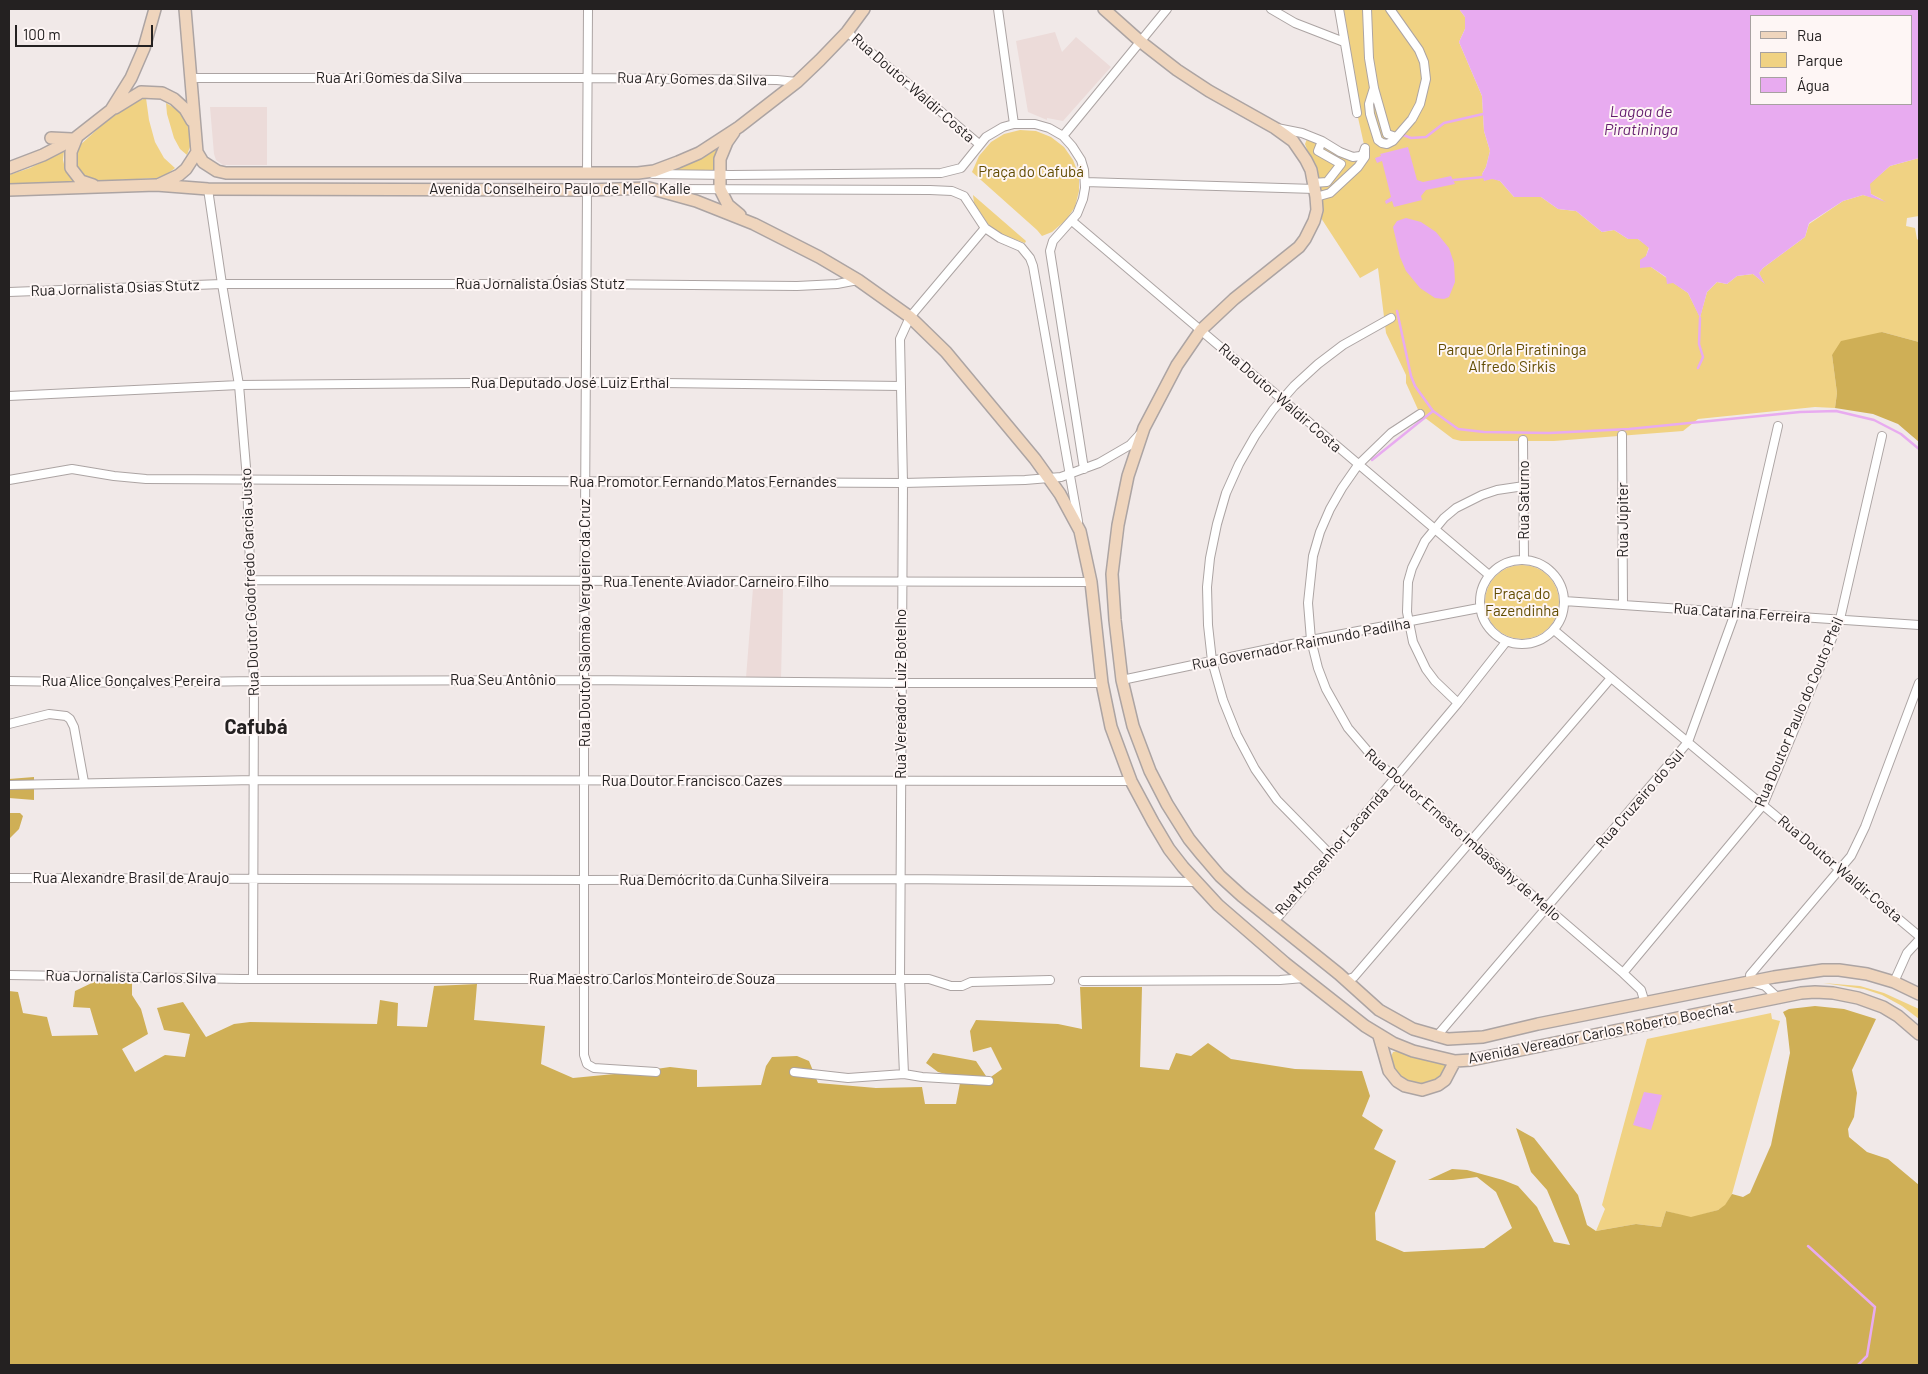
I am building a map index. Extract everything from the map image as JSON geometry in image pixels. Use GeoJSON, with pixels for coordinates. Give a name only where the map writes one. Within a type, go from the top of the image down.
{"type":"FeatureCollection","features":[{"type":"Feature","properties":{"kind":"main road"},"geometry":{"type":"LineString","coordinates":[[111,110],[131,78],[144,48],[155,9]]}},
{"type":"Feature","properties":{"kind":"main road"},"geometry":{"type":"LineString","coordinates":[[9,190],[156,185],[179,175],[186,168],[197,152],[185,9]]}},
{"type":"Feature","properties":{"kind":"main road"},"geometry":{"type":"LineString","coordinates":[[638,173],[654,171],[698,153],[739,127],[797,82],[847,32],[864,9]]}},
{"type":"Feature","properties":{"kind":"main road"},"geometry":{"type":"LineString","coordinates":[[1104,9],[1141,42],[1177,70],[1201,86],[1275,128],[1293,141],[1310,170],[1315,190]]}},
{"type":"Feature","properties":{"kind":"main road"},"geometry":{"type":"LineString","coordinates":[[9,168],[43,155],[75,138],[128,98],[141,92],[162,93],[174,99],[185,109],[195,130]]}},
{"type":"Feature","properties":{"kind":"main road"},"geometry":{"type":"LineString","coordinates":[[739,127],[727,142],[720,159],[720,189],[724,199],[732,209],[754,224]]}},
{"type":"Feature","properties":{"kind":"main road"},"geometry":{"type":"LineString","coordinates":[[51,138],[75,138]]}},
{"type":"Feature","properties":{"kind":"main road"},"geometry":{"type":"LineString","coordinates":[[75,138],[71,152],[71,168],[81,181],[99,187]]}},
{"type":"Feature","properties":{"kind":"main road","name":"Avenida Conselheiro Paulo de Mello Kalle"},"geometry":{"type":"LineString","coordinates":[[197,152],[203,162],[210,167],[226,172],[638,173]]}},
{"type":"Feature","properties":{"kind":"main road","name":"Avenida Conselheiro Paulo de Mello Kalle"},"geometry":{"type":"LineString","coordinates":[[156,185],[208,189],[588,190],[649,188]]}},
{"type":"Feature","properties":{"kind":"main road"},"geometry":{"type":"LineString","coordinates":[[649,188],[696,201],[754,224],[819,257],[858,280],[910,316],[968,377],[1014,433],[1060,494],[1080,530]]}},
{"type":"Feature","properties":{"kind":"main road","name":"Avenida Vereador Carlos Roberto Boechat"},"geometry":{"type":"LineString","coordinates":[[1315,190],[1317,210],[1314,221],[1311,230],[1299,247],[1234,299],[1201,330],[1177,365],[1144,428],[1124,493],[1112,574],[1122,680],[1141,748],[1167,804],[1189,839],[1220,876],[1270,920],[1346,980],[1379,1010],[1413,1029],[1436,1037],[1448,1039],[1483,1037],[1538,1024],[1801,973],[1839,970],[1867,974],[1894,982],[1919,994]]}},
{"type":"Feature","properties":{"kind":"main road","name":"Avenida Vereador Carlos Roberto Boechat"},"geometry":{"type":"LineString","coordinates":[[1080,530],[1091,582],[1102,683],[1111,727],[1131,781],[1169,850],[1195,882],[1238,923],[1348,1014],[1379,1036],[1413,1050],[1455,1061],[1488,1057],[1815,992],[1858,998],[1883,1008],[1898,1016],[1919,1034]]}},
{"type":"Feature","properties":{"kind":"main road"},"geometry":{"type":"LineString","coordinates":[[1379,1036],[1389,1071],[1397,1081],[1405,1086],[1422,1090],[1438,1085],[1445,1080],[1455,1061],[1446,1046],[1436,1037]]}},
{"type":"Feature","properties":{"kind":"street"},"geometry":{"type":"LineString","coordinates":[[588,9],[588,172]]}},
{"type":"Feature","properties":{"kind":"street"},"geometry":{"type":"LineString","coordinates":[[998,9],[1014,124]]}},
{"type":"Feature","properties":{"kind":"street"},"geometry":{"type":"LineString","coordinates":[[1063,136],[1167,9]]}},
{"type":"Feature","properties":{"kind":"street"},"geometry":{"type":"LineString","coordinates":[[1271,9],[1295,23],[1344,42]]}},
{"type":"Feature","properties":{"kind":"street"},"geometry":{"type":"LineString","coordinates":[[1339,9],[1357,113]]}},
{"type":"Feature","properties":{"kind":"street"},"geometry":{"type":"LineString","coordinates":[[1367,9],[1369,58],[1374,88],[1387,134],[1396,137]]}},
{"type":"Feature","properties":{"kind":"street"},"geometry":{"type":"LineString","coordinates":[[1374,88],[1369,108],[1376,135],[1382,144],[1387,144],[1412,119],[1420,104],[1426,79],[1424,62],[1419,50],[1393,11]]}},
{"type":"Feature","properties":{"kind":"street","name":"Rua Doutor Waldir Costa"},"geometry":{"type":"LineString","coordinates":[[847,32],[979,144]]}},
{"type":"Feature","properties":{"kind":"street","name":"Rua Ari Gomes da Silva"},"geometry":{"type":"LineString","coordinates":[[191,78],[588,78]]}},
{"type":"Feature","properties":{"kind":"street","name":"Rua Ary Gomes da Silva"},"geometry":{"type":"LineString","coordinates":[[588,78],[778,80],[797,82]]}},
{"type":"Feature","properties":{"kind":"street"},"geometry":{"type":"LineString","coordinates":[[1376,135],[1382,119]]}},
{"type":"Feature","properties":{"kind":"street"},"geometry":{"type":"LineString","coordinates":[[979,144],[994,132],[1014,124],[1035,124],[1049,128],[1063,136],[1081,160],[1086,182],[1084,199],[1072,221],[1053,241],[1050,248],[1050,257],[1084,469]]}},
{"type":"Feature","properties":{"kind":"street"},"geometry":{"type":"LineString","coordinates":[[1086,182],[1315,190],[1325,195],[1344,182],[1365,157],[1365,148],[1363,154],[1352,157],[1302,133],[1275,128]]}},
{"type":"Feature","properties":{"kind":"street"},"geometry":{"type":"LineString","coordinates":[[1315,190],[1327,182],[1341,164],[1318,151],[1322,141]]}},
{"type":"Feature","properties":{"kind":"street","name":"Avenida Conselheiro Paulo de Mello Kalle"},"geometry":{"type":"LineString","coordinates":[[638,173],[720,175],[941,173],[958,170],[964,166],[979,144]]}},
{"type":"Feature","properties":{"kind":"street"},"geometry":{"type":"LineString","coordinates":[[1336,161],[1344,154]]}},
{"type":"Feature","properties":{"kind":"street"},"geometry":{"type":"LineString","coordinates":[[1344,154],[1358,167]]}},
{"type":"Feature","properties":{"kind":"street"},"geometry":{"type":"LineString","coordinates":[[1334,174],[1344,182]]}},
{"type":"Feature","properties":{"kind":"street"},"geometry":{"type":"LineString","coordinates":[[1327,182],[1334,189]]}},
{"type":"Feature","properties":{"kind":"street","name":"Avenida Conselheiro Paulo de Mello Kalle"},"geometry":{"type":"LineString","coordinates":[[649,188],[952,191],[964,196],[985,228]]}},
{"type":"Feature","properties":{"kind":"street","name":"Rua Doutor Godofredo Garcia Justo"},"geometry":{"type":"LineString","coordinates":[[208,189],[239,385],[247,479],[254,681],[253,979]]}},
{"type":"Feature","properties":{"kind":"street","name":"Rua Doutor Salomão Vergueiro da Cruz"},"geometry":{"type":"LineString","coordinates":[[588,190],[584,680],[584,1055],[587,1064],[594,1068],[656,1072]]}},
{"type":"Feature","properties":{"kind":"street","name":"Rua Doutor Waldir Costa"},"geometry":{"type":"LineString","coordinates":[[1072,221],[1489,575]]}},
{"type":"Feature","properties":{"kind":"street","name":"Avenida Vereador Carlos Roberto Boechat"},"geometry":{"type":"LineString","coordinates":[[985,228],[1000,238],[1021,247],[1032,266],[1080,530]]}},
{"type":"Feature","properties":{"kind":"street","name":"Rua Vereador Luiz Botelho"},"geometry":{"type":"LineString","coordinates":[[904,1074],[900,979],[903,483],[900,339],[910,316],[985,228]]}},
{"type":"Feature","properties":{"kind":"street","name":"Rua Jornalista Ósias Stutz"},"geometry":{"type":"LineString","coordinates":[[222,284],[797,286],[837,284],[858,280]]}},
{"type":"Feature","properties":{"kind":"street","name":"Rua Jornalista Osias Stutz"},"geometry":{"type":"LineString","coordinates":[[9,292],[222,284]]}},
{"type":"Feature","properties":{"kind":"street"},"geometry":{"type":"LineString","coordinates":[[1330,854],[1277,800],[1255,769],[1237,735],[1222,700],[1212,661],[1208,625],[1207,587],[1210,558],[1226,493],[1239,464],[1255,436],[1282,400],[1318,364],[1343,345],[1391,318]]}},
{"type":"Feature","properties":{"kind":"street","name":"Rua Deputado José Luiz Erthal"},"geometry":{"type":"LineString","coordinates":[[9,396],[239,385],[587,382],[901,386]]}},
{"type":"Feature","properties":{"kind":"street","name":"Rua Doutor Ernesto Imbassahy de Mello"},"geometry":{"type":"LineString","coordinates":[[1420,414],[1391,433],[1358,465],[1330,509],[1320,532],[1313,556],[1308,603],[1311,640],[1318,668],[1336,709],[1361,746],[1394,778],[1623,973],[1641,990],[1645,1003]]}},
{"type":"Feature","properties":{"kind":"street","name":"Rua Cruzeiro do Sul"},"geometry":{"type":"LineString","coordinates":[[1436,1037],[1688,742],[1735,613],[1778,426]]}},
{"type":"Feature","properties":{"kind":"street","name":"Rua Promotor Fernando Matos Fernandes"},"geometry":{"type":"LineString","coordinates":[[9,480],[72,469],[129,478],[903,483],[1048,478],[1069,474],[1109,458],[1130,445],[1144,428]]}},
{"type":"Feature","properties":{"kind":"street","name":"Rua Júpiter"},"geometry":{"type":"LineString","coordinates":[[1622,435],[1623,604]]}},
{"type":"Feature","properties":{"kind":"street","name":"Rua Doutor Paulo do Couto Pfeil"},"geometry":{"type":"LineString","coordinates":[[1623,973],[1763,805],[1840,619],[1882,436]]}},
{"type":"Feature","properties":{"kind":"street","name":"Rua Saturno"},"geometry":{"type":"LineString","coordinates":[[1523,440],[1524,560]]}},
{"type":"Feature","properties":{"kind":"street"},"geometry":{"type":"LineString","coordinates":[[1458,703],[1435,681],[1426,669],[1412,642],[1406,598],[1412,568],[1425,541],[1434,529],[1456,508],[1497,490],[1524,486]]}},
{"type":"Feature","properties":{"kind":"street"},"geometry":{"type":"LineString","coordinates":[[1524,560],[1542,565],[1552,573],[1562,589],[1564,601],[1561,618],[1554,630],[1544,639],[1532,644],[1519,645],[1506,642],[1488,628],[1479,608],[1481,590],[1489,575],[1507,562],[1524,560]]}},
{"type":"Feature","properties":{"kind":"street","name":"Rua Tenente Aviador Carneiro Filho"},"geometry":{"type":"LineString","coordinates":[[251,580],[1091,582]]}},
{"type":"Feature","properties":{"kind":"street","name":"Rua Catarina Ferreira"},"geometry":{"type":"LineString","coordinates":[[1564,601],[1919,624]]}},
{"type":"Feature","properties":{"kind":"street","name":"Rua Governador Raimundo Padilha"},"geometry":{"type":"LineString","coordinates":[[1122,680],[1311,640],[1479,608]]}},
{"type":"Feature","properties":{"kind":"street","name":"Rua Doutor Waldir Costa"},"geometry":{"type":"LineString","coordinates":[[1554,630],[1919,936]]}},
{"type":"Feature","properties":{"kind":"street","name":"Rua Monsenhor Lacarnda"},"geometry":{"type":"LineString","coordinates":[[1270,920],[1279,916],[1458,703],[1506,642]]}},
{"type":"Feature","properties":{"kind":"street"},"geometry":{"type":"LineString","coordinates":[[1346,980],[1354,977],[1611,678]]}},
{"type":"Feature","properties":{"kind":"street","name":"Rua Seu Antônio"},"geometry":{"type":"LineString","coordinates":[[254,681],[584,680],[1102,683]]}},
{"type":"Feature","properties":{"kind":"street","name":"Rua Alice Gonçalves Pereira"},"geometry":{"type":"LineString","coordinates":[[9,681],[134,683],[254,681]]}},
{"type":"Feature","properties":{"kind":"street"},"geometry":{"type":"LineString","coordinates":[[1778,998],[1765,986],[1751,982],[1751,972],[1851,856],[1865,827],[1919,683]]}},
{"type":"Feature","properties":{"kind":"street"},"geometry":{"type":"LineString","coordinates":[[9,724],[49,714],[70,718],[74,727],[84,782]]}},
{"type":"Feature","properties":{"kind":"street","name":"Rua Doutor Francisco Cazes"},"geometry":{"type":"LineString","coordinates":[[9,785],[254,780],[1131,781]]}},
{"type":"Feature","properties":{"kind":"street","name":"Rua Alexandre Brasil de Araujo"},"geometry":{"type":"LineString","coordinates":[[9,878],[253,878]]}},
{"type":"Feature","properties":{"kind":"street","name":"Rua Demócrito da Cunha Silveira"},"geometry":{"type":"LineString","coordinates":[[253,878],[901,879],[1195,882]]}},
{"type":"Feature","properties":{"kind":"street"},"geometry":{"type":"LineString","coordinates":[[1894,982],[1907,953],[1919,940]]}},
{"type":"Feature","properties":{"kind":"street","name":"Rua Jornalista Carlos Silva"},"geometry":{"type":"LineString","coordinates":[[9,975],[253,979]]}},
{"type":"Feature","properties":{"kind":"street"},"geometry":{"type":"LineString","coordinates":[[1083,981],[1280,980],[1304,978]]}},
{"type":"Feature","properties":{"kind":"street","name":"Rua Maestro Carlos Monteiro de Souza"},"geometry":{"type":"LineString","coordinates":[[253,979],[929,979],[951,986],[962,986],[971,982],[1050,980]]}},
{"type":"Feature","properties":{"kind":"street"},"geometry":{"type":"LineString","coordinates":[[794,1072],[848,1078],[904,1074],[922,1077],[989,1080]]}},
{"type":"Feature","properties":{"kind":"shaded area"},"geometry":{"type":"Polygon","coordinates":[[[1055,32],[1062,52],[1076,37],[1111,67],[1063,121],[1047,118],[1047,120],[1028,112],[1016,41],[1055,32]]]}},
{"type":"Feature","properties":{"kind":"shaded area"},"geometry":{"type":"Polygon","coordinates":[[[210,107],[267,107],[267,165],[223,165],[216,160],[210,107]]]}},
{"type":"Feature","properties":{"kind":"shaded area"},"geometry":{"type":"Polygon","coordinates":[[[1882,332],[1919,342],[1919,442],[1898,424],[1873,414],[1835,408],[1837,393],[1832,355],[1841,341],[1882,332]]]}},
{"type":"Feature","properties":{"kind":"shaded area"},"geometry":{"type":"Polygon","coordinates":[[[753,588],[783,589],[781,680],[746,678],[753,588]]]}},
{"type":"Feature","properties":{"kind":"shaded area"},"geometry":{"type":"Polygon","coordinates":[[[34,777],[34,800],[9,798],[9,779],[34,777]]]}},
{"type":"Feature","properties":{"kind":"shaded area"},"geometry":{"type":"Polygon","coordinates":[[[9,813],[20,813],[23,816],[19,829],[9,839],[9,813]]]}},
{"type":"Feature","properties":{"kind":"shaded area"},"geometry":{"type":"Polygon","coordinates":[[[132,978],[132,995],[141,1009],[148,1034],[122,1049],[135,1072],[165,1055],[185,1057],[190,1034],[164,1030],[157,1008],[183,1002],[206,1037],[234,1024],[250,1022],[377,1024],[380,1000],[398,1003],[397,1026],[427,1027],[434,986],[477,984],[474,1020],[545,1026],[541,1064],[573,1078],[670,1067],[697,1070],[697,1087],[761,1085],[766,1066],[772,1057],[797,1056],[809,1061],[818,1083],[876,1088],[922,1087],[925,1104],[956,1104],[961,1078],[938,1072],[926,1063],[933,1053],[976,1061],[988,1079],[1002,1069],[991,1047],[973,1052],[970,1031],[976,1020],[1058,1024],[1082,1029],[1080,987],[1142,987],[1140,1067],[1169,1070],[1176,1053],[1191,1056],[1208,1043],[1231,1059],[1295,1069],[1362,1071],[1370,1096],[1362,1116],[1383,1130],[1374,1149],[1396,1161],[1375,1213],[1376,1240],[1404,1252],[1484,1248],[1512,1228],[1496,1192],[1477,1177],[1453,1180],[1428,1180],[1452,1169],[1467,1170],[1518,1186],[1537,1207],[1554,1242],[1570,1245],[1547,1190],[1531,1172],[1516,1128],[1534,1138],[1553,1162],[1578,1195],[1587,1225],[1596,1231],[1636,1224],[1661,1227],[1666,1211],[1691,1217],[1718,1210],[1725,1205],[1732,1194],[1743,1197],[1750,1193],[1771,1145],[1790,1053],[1786,1018],[1783,1012],[1789,1009],[1815,1006],[1844,1009],[1876,1019],[1852,1070],[1857,1093],[1854,1117],[1848,1129],[1849,1137],[1867,1152],[1888,1159],[1919,1185],[1919,1365],[9,1365],[9,991],[18,992],[23,1013],[47,1017],[52,1036],[98,1035],[90,1008],[73,1007],[75,991],[100,979],[132,978]]]}},
{"type":"Feature","properties":{"kind":"green space","name":"Parque Orla Piratininga Alfredo Sirkis"},"geometry":{"type":"Polygon","coordinates":[[[1339,9],[1459,9],[1465,17],[1465,29],[1459,42],[1482,96],[1484,131],[1490,151],[1482,174],[1500,181],[1514,197],[1541,197],[1558,209],[1576,211],[1602,232],[1614,230],[1628,239],[1638,239],[1649,247],[1646,256],[1651,267],[1688,293],[1700,317],[1707,292],[1717,282],[1727,284],[1737,276],[1753,274],[1764,283],[1759,273],[1805,237],[1809,224],[1843,201],[1863,195],[1883,200],[1871,194],[1869,184],[1890,166],[1919,158],[1919,216],[1907,218],[1906,226],[1915,228],[1919,241],[1919,342],[1882,332],[1832,355],[1837,393],[1835,408],[1815,407],[1698,419],[1683,431],[1554,441],[1461,441],[1453,439],[1420,414],[1406,383],[1406,375],[1386,333],[1378,268],[1360,278],[1321,218],[1321,187],[1305,144],[1307,139],[1353,157],[1365,149],[1339,9]]]}},
{"type":"Feature","properties":{"kind":"green space"},"geometry":{"type":"Polygon","coordinates":[[[146,98],[155,142],[164,158],[175,168],[166,175],[157,178],[97,181],[85,177],[76,167],[74,155],[78,147],[103,124],[130,104],[146,98]]]}},
{"type":"Feature","properties":{"kind":"green space"},"geometry":{"type":"Polygon","coordinates":[[[166,103],[181,112],[190,131],[191,144],[187,155],[180,149],[174,138],[166,103]]]}},
{"type":"Feature","properties":{"kind":"green space","name":"Praça do Cafubá"},"geometry":{"type":"Polygon","coordinates":[[[1020,130],[1036,131],[1051,137],[1064,147],[1073,160],[1079,175],[1079,191],[1075,207],[1066,220],[1052,232],[1042,236],[972,172],[979,156],[991,142],[1004,134],[1020,130]]]}},
{"type":"Feature","properties":{"kind":"green space"},"geometry":{"type":"Polygon","coordinates":[[[723,141],[715,172],[660,172],[723,141]]]}},
{"type":"Feature","properties":{"kind":"green space"},"geometry":{"type":"Polygon","coordinates":[[[64,151],[63,160],[65,168],[75,184],[9,186],[9,175],[30,168],[64,151]]]}},
{"type":"Feature","properties":{"kind":"green space"},"geometry":{"type":"Polygon","coordinates":[[[973,195],[1026,241],[1025,243],[998,233],[988,224],[974,203],[973,195]]]}},
{"type":"Feature","properties":{"kind":"green space","name":"Praça do Fazendinha"},"geometry":{"type":"Polygon","coordinates":[[[1522,565],[1543,571],[1553,581],[1559,602],[1553,623],[1543,633],[1522,639],[1501,633],[1491,623],[1485,602],[1491,581],[1501,571],[1522,565]]]}},
{"type":"Feature","properties":{"kind":"green space"},"geometry":{"type":"Polygon","coordinates":[[[1823,983],[1860,986],[1884,993],[1919,1009],[1919,1019],[1902,1006],[1882,995],[1864,989],[1823,983]]]}},
{"type":"Feature","properties":{"kind":"green space"},"geometry":{"type":"Polygon","coordinates":[[[1771,1013],[1772,1019],[1780,1021],[1732,1194],[1725,1206],[1691,1218],[1666,1211],[1661,1227],[1636,1224],[1596,1231],[1605,1209],[1602,1205],[1647,1039],[1771,1013]]]}},
{"type":"Feature","properties":{"kind":"green space"},"geometry":{"type":"Polygon","coordinates":[[[1397,1051],[1446,1064],[1445,1068],[1439,1077],[1430,1083],[1423,1085],[1406,1082],[1392,1064],[1391,1057],[1393,1052],[1397,1051]]]}},
{"type":"Feature","properties":{"kind":"water","name":"Lagoa de Piratininga"},"geometry":{"type":"Polygon","coordinates":[[[1459,9],[1919,9],[1919,158],[1890,166],[1870,184],[1871,194],[1886,202],[1863,195],[1843,201],[1809,223],[1805,237],[1759,273],[1765,284],[1753,274],[1737,276],[1727,284],[1717,282],[1707,292],[1700,318],[1688,293],[1673,283],[1667,284],[1666,277],[1651,267],[1640,268],[1640,260],[1646,256],[1649,248],[1638,239],[1628,239],[1614,230],[1602,232],[1576,211],[1558,209],[1541,197],[1514,197],[1500,181],[1492,179],[1484,181],[1482,174],[1490,151],[1484,131],[1482,96],[1459,42],[1465,29],[1465,17],[1459,9]]]}},
{"type":"Feature","properties":{"kind":"water"},"geometry":{"type":"Polygon","coordinates":[[[1408,147],[1417,180],[1423,182],[1451,176],[1455,184],[1426,190],[1421,196],[1422,200],[1394,207],[1392,201],[1386,204],[1385,201],[1391,197],[1382,161],[1377,163],[1375,158],[1381,156],[1380,154],[1408,147]]]}},
{"type":"Feature","properties":{"kind":"water"},"geometry":{"type":"Polygon","coordinates":[[[1406,218],[1421,222],[1436,232],[1449,248],[1454,263],[1455,282],[1449,297],[1444,299],[1435,298],[1420,288],[1406,271],[1400,257],[1393,227],[1397,221],[1406,218]]]}},
{"type":"Feature","properties":{"kind":"water"},"geometry":{"type":"Polygon","coordinates":[[[1644,1092],[1662,1095],[1651,1130],[1633,1125],[1644,1092]]]}},
{"type":"Feature","properties":{"kind":"waterway"},"geometry":{"type":"LineString","coordinates":[[1401,134],[1411,138],[1426,137],[1444,123],[1483,114]]}},
{"type":"Feature","properties":{"kind":"waterway"},"geometry":{"type":"LineString","coordinates":[[1454,180],[1483,177]]}},
{"type":"Feature","properties":{"kind":"waterway"},"geometry":{"type":"LineString","coordinates":[[1397,311],[1411,376],[1415,386],[1433,411],[1458,429],[1484,432],[1549,433],[1629,429],[1800,412],[1836,411],[1874,420],[1901,434],[1919,449]]}},
{"type":"Feature","properties":{"kind":"waterway"},"geometry":{"type":"LineString","coordinates":[[1698,368],[1703,357],[1699,344],[1700,318]]}},
{"type":"Feature","properties":{"kind":"waterway"},"geometry":{"type":"LineString","coordinates":[[1372,460],[1433,411]]}},
{"type":"Feature","properties":{"kind":"waterway"},"geometry":{"type":"LineString","coordinates":[[1808,1246],[1875,1307],[1867,1356],[1858,1365]]}},
{"type":"Feature","properties":{"kind":"district","name":"Cafubá"},"geometry":{"type":"Point","coordinates":[256,727]}}]}
